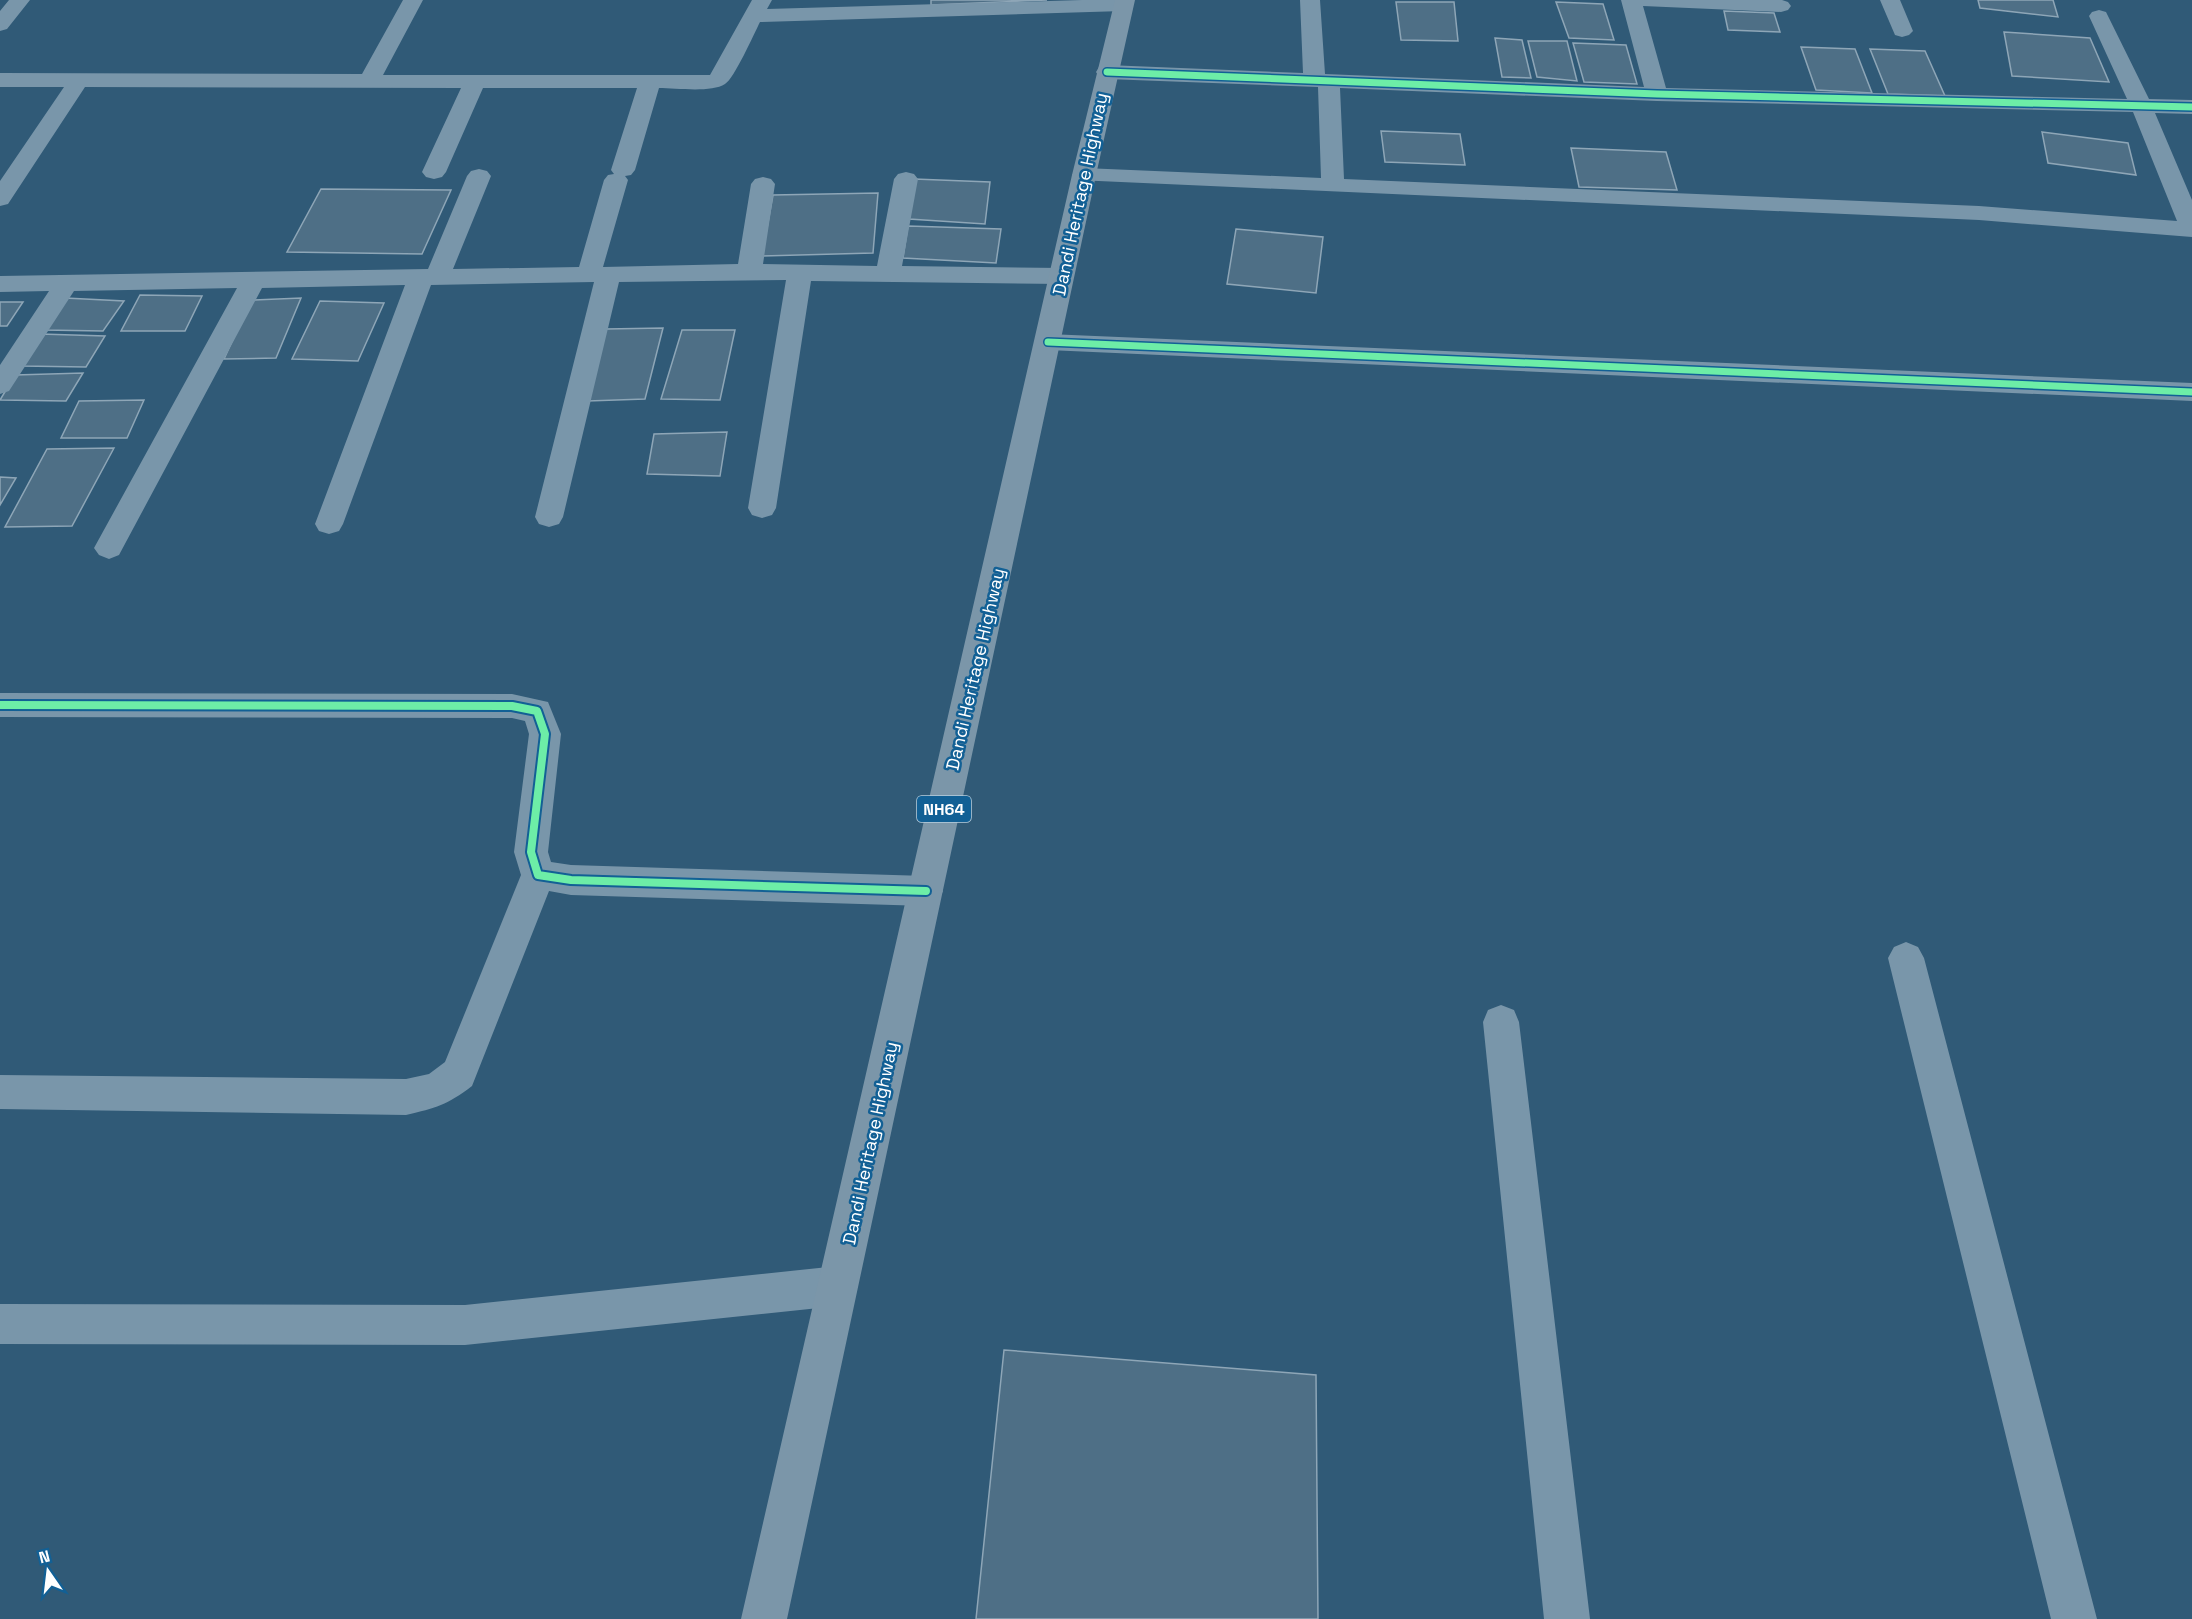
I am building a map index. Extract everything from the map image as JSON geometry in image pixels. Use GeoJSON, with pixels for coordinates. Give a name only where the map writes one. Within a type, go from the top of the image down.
{"type":"FeatureCollection","features":[{"type":"Feature","properties":{"kind":"highway","name":"Dandi Heritage Highway"},"geometry":{"type":"LineString","coordinates":[[764,1619],[1124,3]]}},
{"type":"Feature","properties":{"kind":"street"},"geometry":{"type":"LineString","coordinates":[[0,25],[20,0]]}},
{"type":"Feature","properties":{"kind":"street"},"geometry":{"type":"LineString","coordinates":[[369,81],[413,0]]}},
{"type":"Feature","properties":{"kind":"street"},"geometry":{"type":"LineString","coordinates":[[1310,0],[1322,81],[1333,185]]}},
{"type":"Feature","properties":{"kind":"street"},"geometry":{"type":"LineString","coordinates":[[1631,0],[1658,94]]}},
{"type":"Feature","properties":{"kind":"street"},"geometry":{"type":"LineString","coordinates":[[1641,0],[1730,2],[1781,6]]}},
{"type":"Feature","properties":{"kind":"street"},"geometry":{"type":"LineString","coordinates":[[1890,0],[1902,31]]}},
{"type":"Feature","properties":{"kind":"street"},"geometry":{"type":"LineString","coordinates":[[0,80],[650,82],[717,80],[758,8],[1124,3]]}},
{"type":"Feature","properties":{"kind":"street"},"geometry":{"type":"LineString","coordinates":[[1084,175],[1979,213],[2192,230],[2141,105],[2099,16]]}},
{"type":"Feature","properties":{"kind":"street"},"geometry":{"type":"LineString","coordinates":[[1107,72],[1658,94],[2192,107]]}},
{"type":"Feature","properties":{"kind":"street"},"geometry":{"type":"LineString","coordinates":[[0,199],[79,80]]}},
{"type":"Feature","properties":{"kind":"street"},"geometry":{"type":"LineString","coordinates":[[434,172],[476,82]]}},
{"type":"Feature","properties":{"kind":"street"},"geometry":{"type":"LineString","coordinates":[[549,518],[619,175],[650,82]]}},
{"type":"Feature","properties":{"kind":"street"},"geometry":{"type":"LineString","coordinates":[[329,524],[429,276],[479,176]]}},
{"type":"Feature","properties":{"kind":"street"},"geometry":{"type":"LineString","coordinates":[[888,274],[906,179]]}},
{"type":"Feature","properties":{"kind":"street"},"geometry":{"type":"LineString","coordinates":[[748,272],[763,184]]}},
{"type":"Feature","properties":{"kind":"street"},"geometry":{"type":"LineString","coordinates":[[0,284],[748,272],[1062,276]]}},
{"type":"Feature","properties":{"kind":"street"},"geometry":{"type":"LineString","coordinates":[[762,508],[800,272]]}},
{"type":"Feature","properties":{"kind":"street"},"geometry":{"type":"LineString","coordinates":[[110,548],[254,279]]}},
{"type":"Feature","properties":{"kind":"street"},"geometry":{"type":"LineString","coordinates":[[0,385],[67,282]]}},
{"type":"Feature","properties":{"kind":"street"},"geometry":{"type":"LineString","coordinates":[[1048,342],[2192,392]]}},
{"type":"Feature","properties":{"kind":"street"},"geometry":{"type":"LineString","coordinates":[[0,705],[501,705],[537,711],[545,734],[531,852],[538,874],[459,1074],[438,1090],[406,1097],[0,1092]]}},
{"type":"Feature","properties":{"kind":"street"},"geometry":{"type":"LineString","coordinates":[[538,874],[571,880],[926,891]]}},
{"type":"Feature","properties":{"kind":"street"},"geometry":{"type":"LineString","coordinates":[[1906,958],[2074,1619]]}},
{"type":"Feature","properties":{"kind":"street"},"geometry":{"type":"LineString","coordinates":[[1501,1022],[1568,1619]]}},
{"type":"Feature","properties":{"kind":"street"},"geometry":{"type":"LineString","coordinates":[[0,1324],[465,1325],[838,1286]]}},
{"type":"Feature","properties":{"kind":"building"},"geometry":{"type":"Polygon","coordinates":[[[931,0],[1047,0],[931,5],[931,0]]]}},
{"type":"Feature","properties":{"kind":"building"},"geometry":{"type":"Polygon","coordinates":[[[1978,0],[2053,0],[2058,17],[1980,8],[1978,0]]]}},
{"type":"Feature","properties":{"kind":"building"},"geometry":{"type":"Polygon","coordinates":[[[1396,2],[1454,2],[1458,41],[1401,40],[1396,2]]]}},
{"type":"Feature","properties":{"kind":"building"},"geometry":{"type":"Polygon","coordinates":[[[1556,2],[1603,4],[1614,40],[1569,38],[1556,2]]]}},
{"type":"Feature","properties":{"kind":"building"},"geometry":{"type":"Polygon","coordinates":[[[1724,11],[1774,13],[1780,32],[1728,30],[1724,11]]]}},
{"type":"Feature","properties":{"kind":"building"},"geometry":{"type":"Polygon","coordinates":[[[2004,32],[2090,38],[2109,82],[2012,76],[2004,32]]]}},
{"type":"Feature","properties":{"kind":"building"},"geometry":{"type":"Polygon","coordinates":[[[1495,38],[1522,40],[1531,78],[1502,77],[1495,38]]]}},
{"type":"Feature","properties":{"kind":"building"},"geometry":{"type":"Polygon","coordinates":[[[1528,41],[1567,41],[1577,81],[1537,77],[1528,41]]]}},
{"type":"Feature","properties":{"kind":"building"},"geometry":{"type":"Polygon","coordinates":[[[1573,43],[1626,45],[1637,84],[1584,82],[1573,43]]]}},
{"type":"Feature","properties":{"kind":"building"},"geometry":{"type":"Polygon","coordinates":[[[1801,47],[1855,49],[1872,93],[1816,90],[1801,47]]]}},
{"type":"Feature","properties":{"kind":"building"},"geometry":{"type":"Polygon","coordinates":[[[1870,49],[1925,51],[1945,96],[1888,94],[1870,49]]]}},
{"type":"Feature","properties":{"kind":"building"},"geometry":{"type":"Polygon","coordinates":[[[1381,131],[1460,134],[1465,165],[1385,162],[1381,131]]]}},
{"type":"Feature","properties":{"kind":"building"},"geometry":{"type":"Polygon","coordinates":[[[2042,132],[2128,143],[2136,175],[2048,163],[2042,132]]]}},
{"type":"Feature","properties":{"kind":"building"},"geometry":{"type":"Polygon","coordinates":[[[1571,148],[1666,152],[1677,190],[1579,187],[1571,148]]]}},
{"type":"Feature","properties":{"kind":"building"},"geometry":{"type":"Polygon","coordinates":[[[914,179],[990,182],[985,224],[909,219],[914,179]]]}},
{"type":"Feature","properties":{"kind":"building"},"geometry":{"type":"Polygon","coordinates":[[[321,189],[451,190],[422,254],[287,252],[321,189]]]}},
{"type":"Feature","properties":{"kind":"building"},"geometry":{"type":"Polygon","coordinates":[[[878,193],[873,253],[762,256],[773,195],[878,193]]]}},
{"type":"Feature","properties":{"kind":"building"},"geometry":{"type":"Polygon","coordinates":[[[908,226],[1001,229],[996,263],[903,258],[908,226]]]}},
{"type":"Feature","properties":{"kind":"building"},"geometry":{"type":"Polygon","coordinates":[[[1236,229],[1323,237],[1316,293],[1227,284],[1236,229]]]}},
{"type":"Feature","properties":{"kind":"building"},"geometry":{"type":"Polygon","coordinates":[[[140,295],[202,296],[185,331],[121,331],[140,295]]]}},
{"type":"Feature","properties":{"kind":"building"},"geometry":{"type":"Polygon","coordinates":[[[65,298],[124,301],[103,331],[44,330],[65,298]]]}},
{"type":"Feature","properties":{"kind":"building"},"geometry":{"type":"Polygon","coordinates":[[[301,298],[276,358],[224,359],[251,300],[301,298]]]}},
{"type":"Feature","properties":{"kind":"building"},"geometry":{"type":"Polygon","coordinates":[[[320,301],[384,303],[358,361],[292,359],[320,301]]]}},
{"type":"Feature","properties":{"kind":"building"},"geometry":{"type":"Polygon","coordinates":[[[0,302],[23,302],[7,326],[0,326],[0,302]]]}},
{"type":"Feature","properties":{"kind":"building"},"geometry":{"type":"Polygon","coordinates":[[[663,328],[645,399],[588,401],[606,329],[663,328]]]}},
{"type":"Feature","properties":{"kind":"building"},"geometry":{"type":"Polygon","coordinates":[[[682,330],[735,330],[720,400],[661,399],[682,330]]]}},
{"type":"Feature","properties":{"kind":"building"},"geometry":{"type":"Polygon","coordinates":[[[40,334],[105,336],[86,367],[22,366],[40,334]]]}},
{"type":"Feature","properties":{"kind":"building"},"geometry":{"type":"Polygon","coordinates":[[[83,373],[66,401],[0,400],[15,375],[83,373]]]}},
{"type":"Feature","properties":{"kind":"building"},"geometry":{"type":"Polygon","coordinates":[[[144,400],[127,438],[61,438],[79,401],[144,400]]]}},
{"type":"Feature","properties":{"kind":"building"},"geometry":{"type":"Polygon","coordinates":[[[727,432],[720,476],[647,474],[654,434],[727,432]]]}},
{"type":"Feature","properties":{"kind":"building"},"geometry":{"type":"Polygon","coordinates":[[[114,448],[72,526],[5,527],[47,449],[114,448]]]}},
{"type":"Feature","properties":{"kind":"building"},"geometry":{"type":"Polygon","coordinates":[[[0,477],[16,478],[0,505],[0,477]]]}},
{"type":"Feature","properties":{"kind":"building"},"geometry":{"type":"Polygon","coordinates":[[[1004,1350],[1316,1375],[1318,1619],[976,1619],[1004,1350]]]}},
{"type":"Feature","properties":{"kind":"cycle path"},"geometry":{"type":"LineString","coordinates":[[1107,72],[1657,94],[2192,107]]}},
{"type":"Feature","properties":{"kind":"cycle path"},"geometry":{"type":"LineString","coordinates":[[1048,342],[2192,392]]}},
{"type":"Feature","properties":{"kind":"cycle path"},"geometry":{"type":"LineString","coordinates":[[0,705],[512,706],[537,711],[545,734],[531,852],[538,875],[571,880],[926,891]]}}]}
